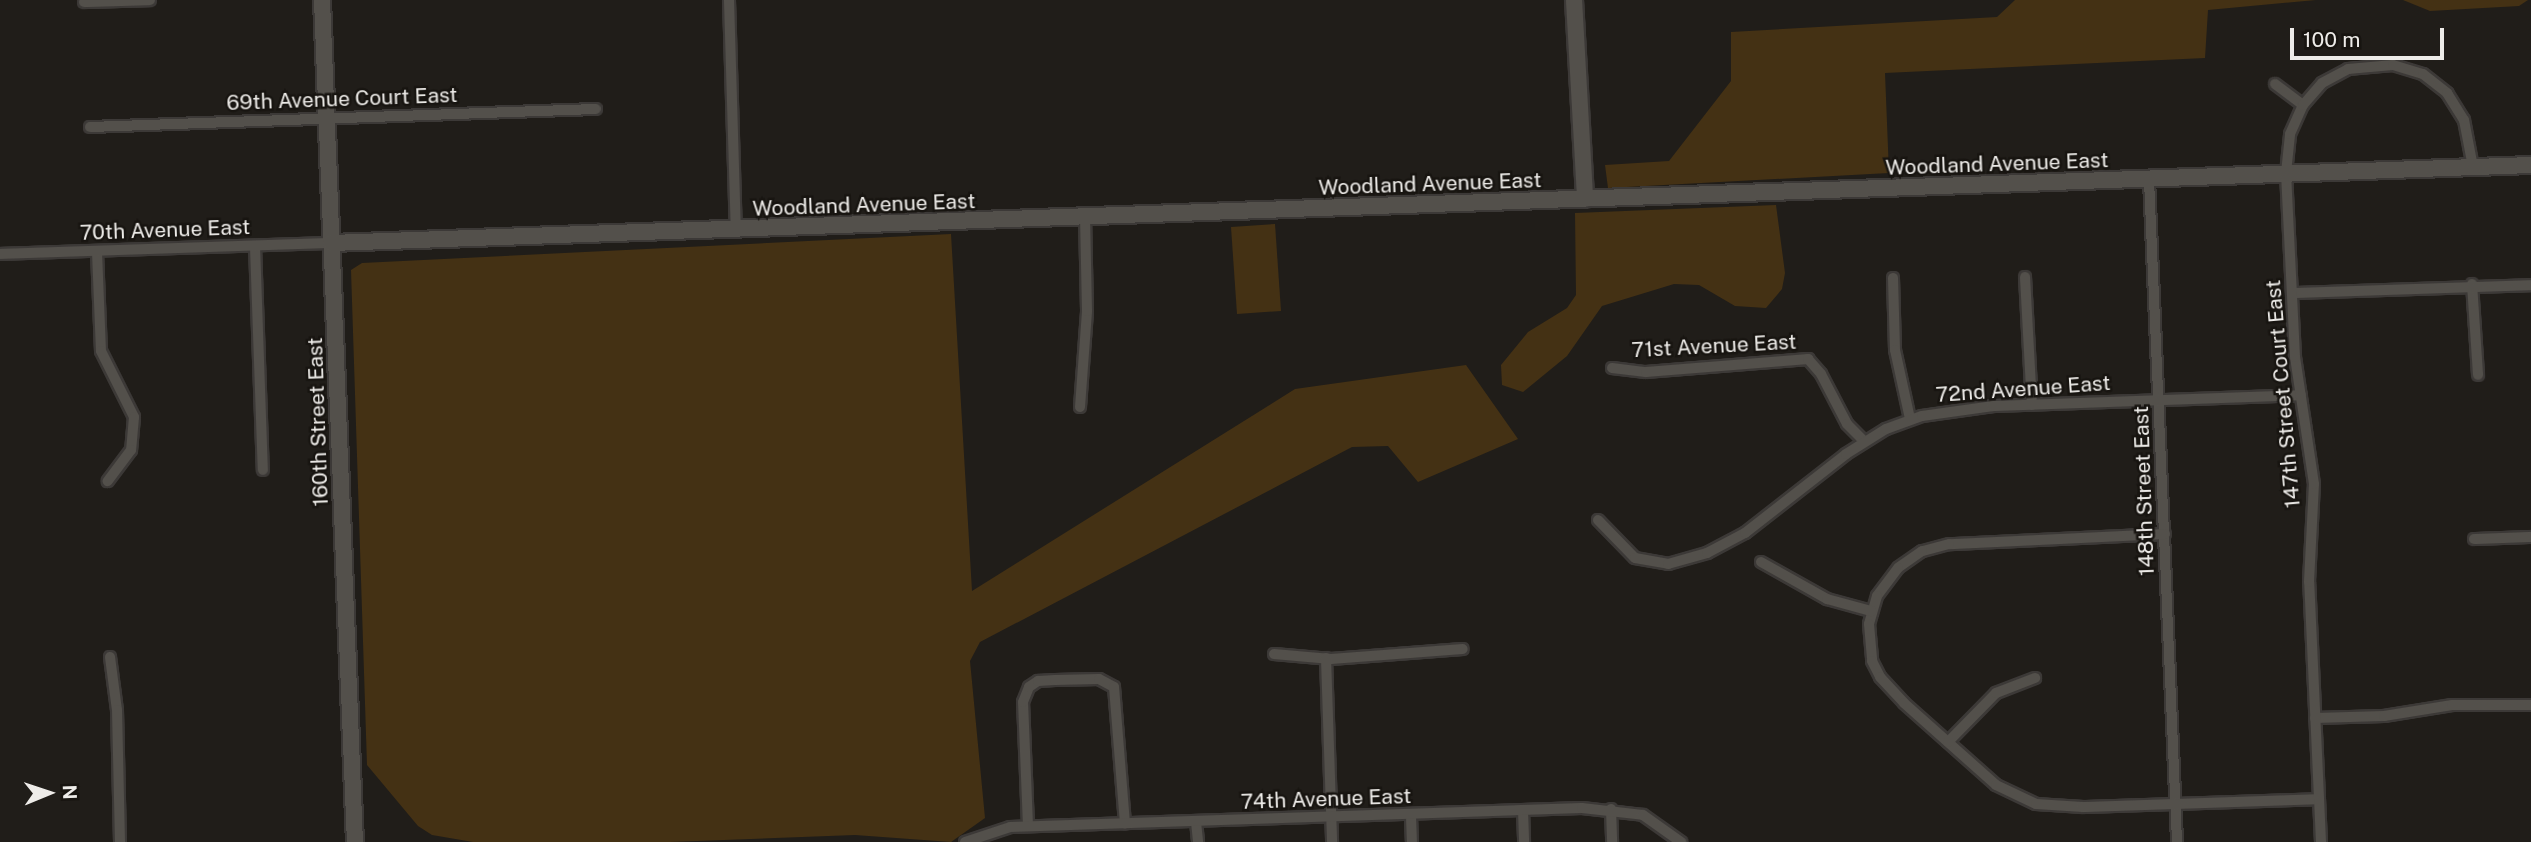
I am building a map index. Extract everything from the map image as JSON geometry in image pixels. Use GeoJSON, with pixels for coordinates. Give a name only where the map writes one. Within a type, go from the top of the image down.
{"type":"FeatureCollection","features":[{"type":"Feature","properties":{"kind":"street"},"geometry":{"type":"LineString","coordinates":[[83,2],[150,0]]}},
{"type":"Feature","properties":{"kind":"street","name":"160th Street East"},"geometry":{"type":"LineString","coordinates":[[321,0],[355,842]]}},
{"type":"Feature","properties":{"kind":"street"},"geometry":{"type":"LineString","coordinates":[[729,0],[737,230]]}},
{"type":"Feature","properties":{"kind":"street"},"geometry":{"type":"LineString","coordinates":[[1574,0],[1585,199]]}},
{"type":"Feature","properties":{"kind":"street"},"geometry":{"type":"LineString","coordinates":[[2275,84],[2302,106],[2335,75],[2377,64],[2408,68],[2447,93],[2464,120],[2473,167]]}},
{"type":"Feature","properties":{"kind":"street","name":"147th Street Court East"},"geometry":{"type":"LineString","coordinates":[[2302,106],[2290,134],[2286,173],[2292,293],[2301,395],[2314,484],[2309,582],[2322,842]]}},
{"type":"Feature","properties":{"kind":"street","name":"69th Avenue Court East"},"geometry":{"type":"LineString","coordinates":[[90,127],[596,109]]}},
{"type":"Feature","properties":{"kind":"street","name":"Woodland Avenue East"},"geometry":{"type":"LineString","coordinates":[[331,243],[1085,219],[2531,165]]}},
{"type":"Feature","properties":{"kind":"street","name":"148th Street East"},"geometry":{"type":"LineString","coordinates":[[2149,179],[2160,400],[2173,802],[2177,842]]}},
{"type":"Feature","properties":{"kind":"street"},"geometry":{"type":"LineString","coordinates":[[1080,407],[1087,311],[1085,219]]}},
{"type":"Feature","properties":{"kind":"street","name":"70th Avenue East"},"geometry":{"type":"LineString","coordinates":[[0,254],[331,243]]}},
{"type":"Feature","properties":{"kind":"street"},"geometry":{"type":"LineString","coordinates":[[255,246],[263,470]]}},
{"type":"Feature","properties":{"kind":"street"},"geometry":{"type":"LineString","coordinates":[[97,252],[101,351],[134,417],[131,450],[108,481]]}},
{"type":"Feature","properties":{"kind":"street"},"geometry":{"type":"LineString","coordinates":[[2025,277],[2032,405]]}},
{"type":"Feature","properties":{"kind":"street"},"geometry":{"type":"LineString","coordinates":[[1892,278],[1895,350],[1910,419]]}},
{"type":"Feature","properties":{"kind":"street"},"geometry":{"type":"LineString","coordinates":[[2472,284],[2478,375]]}},
{"type":"Feature","properties":{"kind":"street"},"geometry":{"type":"LineString","coordinates":[[2292,293],[2472,284],[2531,285]]}},
{"type":"Feature","properties":{"kind":"street","name":"71st Avenue East"},"geometry":{"type":"LineString","coordinates":[[1612,368],[1646,372],[1808,359],[1862,440]]}},
{"type":"Feature","properties":{"kind":"street","name":"72nd Avenue East"},"geometry":{"type":"LineString","coordinates":[[1598,520],[1644,563],[1683,561],[1745,534],[1862,440],[1910,419],[1963,409],[2301,395]]}},
{"type":"Feature","properties":{"kind":"street"},"geometry":{"type":"LineString","coordinates":[[2165,534],[1936,546],[1898,568],[1871,611],[1870,654],[1880,677],[1996,785],[2036,804],[2319,799]]}},
{"type":"Feature","properties":{"kind":"street"},"geometry":{"type":"LineString","coordinates":[[2474,539],[2531,537]]}},
{"type":"Feature","properties":{"kind":"street"},"geometry":{"type":"LineString","coordinates":[[1761,562],[1827,599],[1871,611]]}},
{"type":"Feature","properties":{"kind":"street"},"geometry":{"type":"LineString","coordinates":[[1274,654],[1326,659],[1463,649]]}},
{"type":"Feature","properties":{"kind":"street"},"geometry":{"type":"LineString","coordinates":[[110,657],[117,710],[120,842]]}},
{"type":"Feature","properties":{"kind":"street"},"geometry":{"type":"LineString","coordinates":[[1326,659],[1332,842]]}},
{"type":"Feature","properties":{"kind":"street"},"geometry":{"type":"LineString","coordinates":[[1948,742],[1996,692],[2035,678]]}},
{"type":"Feature","properties":{"kind":"street"},"geometry":{"type":"LineString","coordinates":[[1028,826],[1023,715],[1029,687],[1038,681],[1098,679],[1115,690],[1125,824]]}},
{"type":"Feature","properties":{"kind":"street"},"geometry":{"type":"LineString","coordinates":[[2315,718],[2384,716],[2452,705],[2531,705]]}},
{"type":"Feature","properties":{"kind":"street"},"geometry":{"type":"LineString","coordinates":[[1522,810],[1524,842]]}},
{"type":"Feature","properties":{"kind":"street","name":"74th Avenue East"},"geometry":{"type":"LineString","coordinates":[[965,842],[987,831],[1028,826],[1330,819],[1522,810],[1611,810],[1643,815],[1681,842]]}},
{"type":"Feature","properties":{"kind":"street"},"geometry":{"type":"LineString","coordinates":[[1611,810],[1612,842]]}},
{"type":"Feature","properties":{"kind":"street"},"geometry":{"type":"LineString","coordinates":[[1411,816],[1412,842]]}},
{"type":"Feature","properties":{"kind":"street"},"geometry":{"type":"LineString","coordinates":[[1196,822],[1198,842]]}},
{"type":"Feature","properties":{"kind":"shaded area"},"geometry":{"type":"Polygon","coordinates":[[[2015,0],[2316,0],[2208,10],[2205,58],[1885,73],[1889,173],[1608,188],[1605,165],[1669,161],[1731,81],[1731,32],[1997,17],[2015,0]]]}},
{"type":"Feature","properties":{"kind":"shaded area"},"geometry":{"type":"Polygon","coordinates":[[[2403,0],[2528,0],[2519,6],[2430,11],[2403,0]]]}},
{"type":"Feature","properties":{"kind":"shaded area"},"geometry":{"type":"Polygon","coordinates":[[[1776,205],[1785,273],[1782,289],[1766,308],[1735,306],[1699,285],[1674,284],[1602,306],[1567,356],[1523,392],[1502,385],[1501,365],[1528,332],[1567,308],[1576,295],[1575,213],[1776,205]]]}},
{"type":"Feature","properties":{"kind":"shaded area"},"geometry":{"type":"Polygon","coordinates":[[[1275,224],[1281,311],[1237,314],[1231,227],[1275,224]]]}},
{"type":"Feature","properties":{"kind":"shaded area"},"geometry":{"type":"Polygon","coordinates":[[[951,234],[972,591],[1295,389],[1466,365],[1518,439],[1418,482],[1388,446],[1352,447],[980,642],[970,661],[985,818],[951,842],[855,835],[670,842],[473,842],[432,835],[418,826],[367,765],[351,270],[362,263],[951,234]]]}}]}
